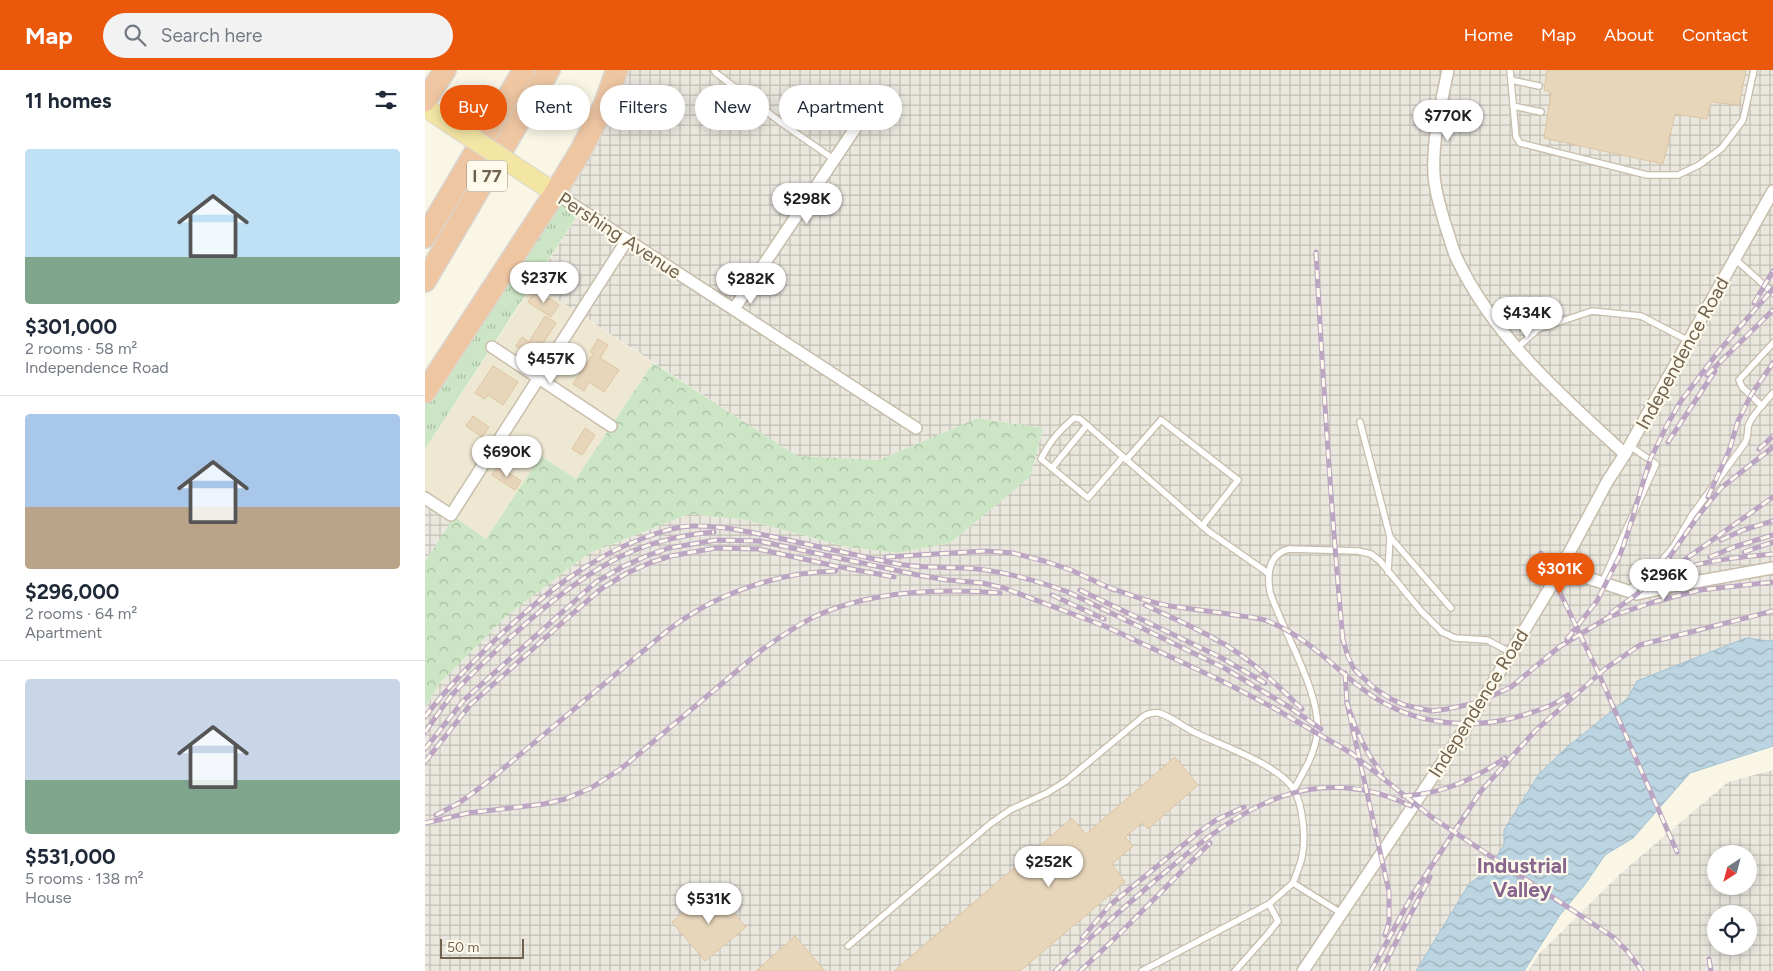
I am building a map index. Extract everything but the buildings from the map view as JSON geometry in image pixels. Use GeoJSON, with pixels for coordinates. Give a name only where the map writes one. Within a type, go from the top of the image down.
{"type":"FeatureCollection","features":[{"type":"Feature","properties":{"kind":"highway"},"geometry":{"type":"LineString","coordinates":[[425,101],[445,70]]}},
{"type":"Feature","properties":{"kind":"highway","name":"I 77"},"geometry":{"type":"LineString","coordinates":[[425,237],[524,70]]}},
{"type":"Feature","properties":{"kind":"highway","name":"I 77"},"geometry":{"type":"LineString","coordinates":[[425,281],[549,70]]}},
{"type":"Feature","properties":{"kind":"highway"},"geometry":{"type":"LineString","coordinates":[[425,392],[580,152],[604,106],[617,70]]}},
{"type":"Feature","properties":{"kind":"main road","name":"Pershing Avenue"},"geometry":{"type":"LineString","coordinates":[[425,107],[555,193]]}},
{"type":"Feature","properties":{"kind":"street"},"geometry":{"type":"LineString","coordinates":[[1449,70],[1436,131],[1434,176],[1442,214],[1457,258],[1483,304],[1517,348],[1567,403],[1627,450]]}},
{"type":"Feature","properties":{"kind":"street"},"geometry":{"type":"LineString","coordinates":[[734,309],[854,130]]}},
{"type":"Feature","properties":{"kind":"street","name":"Independence Road"},"geometry":{"type":"LineString","coordinates":[[1303,971],[1468,724],[1560,569],[1607,482],[1627,450],[1773,191]]}},
{"type":"Feature","properties":{"kind":"street","name":"Pershing Avenue"},"geometry":{"type":"LineString","coordinates":[[555,193],[916,428]]}},
{"type":"Feature","properties":{"kind":"street"},"geometry":{"type":"LineString","coordinates":[[425,498],[451,515],[627,240]]}},
{"type":"Feature","properties":{"kind":"street"},"geometry":{"type":"LineString","coordinates":[[492,347],[611,426]]}},
{"type":"Feature","properties":{"kind":"street"},"geometry":{"type":"LineString","coordinates":[[1560,569],[1637,594],[1773,568]]}},
{"type":"Feature","properties":{"kind":"lane"},"geometry":{"type":"LineString","coordinates":[[714,70],[715,73],[783,124],[835,160]]}},
{"type":"Feature","properties":{"kind":"lane"},"geometry":{"type":"LineString","coordinates":[[1510,70],[1516,137],[1520,144],[1647,175],[1678,174],[1699,165],[1722,148],[1743,120],[1754,70]]}},
{"type":"Feature","properties":{"kind":"lane"},"geometry":{"type":"LineString","coordinates":[[1511,80],[1539,86]]}},
{"type":"Feature","properties":{"kind":"lane"},"geometry":{"type":"LineString","coordinates":[[1513,106],[1541,112]]}},
{"type":"Feature","properties":{"kind":"lane"},"geometry":{"type":"LineString","coordinates":[[1735,259],[1773,293]]}},
{"type":"Feature","properties":{"kind":"lane"},"geometry":{"type":"LineString","coordinates":[[1517,348],[1538,329],[1592,311],[1641,316],[1689,341]]}},
{"type":"Feature","properties":{"kind":"lane"},"geometry":{"type":"LineString","coordinates":[[1762,406],[1742,387],[1739,380],[1773,343]]}},
{"type":"Feature","properties":{"kind":"lane"},"geometry":{"type":"LineString","coordinates":[[1628,590],[1648,575],[1674,546],[1692,515],[1745,443],[1749,435],[1748,428],[1773,393]]}},
{"type":"Feature","properties":{"kind":"lane"},"geometry":{"type":"LineString","coordinates":[[1202,526],[1238,480],[1161,420],[1124,458],[1088,498],[1041,459],[1050,441],[1074,418],[1080,419],[1124,458],[1202,526],[1269,573]]}},
{"type":"Feature","properties":{"kind":"lane"},"geometry":{"type":"LineString","coordinates":[[1360,422],[1390,538],[1388,572]]}},
{"type":"Feature","properties":{"kind":"lane"},"geometry":{"type":"LineString","coordinates":[[1052,468],[1087,425]]}},
{"type":"Feature","properties":{"kind":"lane"},"geometry":{"type":"LineString","coordinates":[[1602,583],[1656,464],[1627,450]]}},
{"type":"Feature","properties":{"kind":"lane"},"geometry":{"type":"LineString","coordinates":[[1390,538],[1451,608]]}},
{"type":"Feature","properties":{"kind":"lane"},"geometry":{"type":"LineString","coordinates":[[1294,789],[1309,762],[1313,750],[1317,731],[1317,717],[1311,692],[1273,602],[1268,583],[1273,558],[1281,550],[1366,552],[1376,557],[1421,611],[1442,632],[1455,638],[1487,640],[1510,652]]}},
{"type":"Feature","properties":{"kind":"lane"},"geometry":{"type":"LineString","coordinates":[[848,946],[1001,815],[1065,781],[1150,713],[1161,714],[1196,734],[1271,769],[1287,781],[1294,789],[1300,802],[1302,856],[1293,883],[1269,904],[1142,971]]}},
{"type":"Feature","properties":{"kind":"lane"},"geometry":{"type":"LineString","coordinates":[[1293,883],[1341,913]]}},
{"type":"Feature","properties":{"kind":"lane"},"geometry":{"type":"LineString","coordinates":[[1235,971],[1278,921],[1269,904]]}},
{"type":"Feature","properties":{"kind":"shaded area"},"geometry":{"type":"Polygon","coordinates":[[[617,70],[1773,70],[1773,640],[1746,638],[1637,681],[1628,698],[1566,748],[1539,774],[1504,830],[1504,845],[1488,870],[1469,884],[1416,971],[425,971],[425,707],[440,683],[505,617],[589,553],[689,514],[746,520],[848,547],[898,553],[950,543],[1030,476],[1043,428],[979,418],[879,460],[796,456],[534,284],[581,210],[555,193],[587,130],[590,130],[590,124],[600,104],[600,130],[685,130],[685,85],[609,85],[617,70]]]}},
{"type":"Feature","properties":{"kind":"shaded area"},"geometry":{"type":"Polygon","coordinates":[[[534,284],[653,363],[576,479],[541,456],[486,539],[425,498],[425,449],[534,284]]]}},
{"type":"Feature","properties":{"kind":"shaded area"},"geometry":{"type":"Polygon","coordinates":[[[425,498],[454,517],[425,562],[425,498]]]}},
{"type":"Feature","properties":{"kind":"shaded area"},"geometry":{"type":"Polygon","coordinates":[[[1773,770],[1773,971],[1529,971],[1538,955],[1621,873],[1728,782],[1773,770]]]}},
{"type":"Feature","properties":{"kind":"green space"},"geometry":{"type":"Polygon","coordinates":[[[555,193],[581,210],[425,449],[425,392],[555,193]]]}},
{"type":"Feature","properties":{"kind":"green space"},"geometry":{"type":"Polygon","coordinates":[[[653,363],[797,456],[879,460],[978,418],[1043,428],[1030,477],[950,543],[898,553],[848,547],[746,520],[689,514],[589,553],[505,617],[440,683],[425,707],[425,562],[454,517],[486,539],[541,456],[576,479],[653,363]]]}},
{"type":"Feature","properties":{"kind":"water"},"geometry":{"type":"Polygon","coordinates":[[[1746,638],[1773,640],[1773,746],[1690,773],[1633,838],[1605,855],[1586,883],[1560,915],[1524,971],[1416,971],[1469,884],[1488,870],[1504,845],[1504,830],[1539,774],[1566,748],[1628,698],[1637,681],[1746,638]]]}},
{"type":"Feature","properties":{"kind":"railway"},"geometry":{"type":"LineString","coordinates":[[1316,252],[1328,447],[1343,641]]}},
{"type":"Feature","properties":{"kind":"railway"},"geometry":{"type":"LineString","coordinates":[[1754,303],[1773,271]]}},
{"type":"Feature","properties":{"kind":"railway"},"geometry":{"type":"LineString","coordinates":[[1567,639],[1597,601],[1620,555],[1650,460],[1668,423],[1681,401],[1718,352],[1773,289]]}},
{"type":"Feature","properties":{"kind":"railway"},"geometry":{"type":"LineString","coordinates":[[1707,375],[1773,310]]}},
{"type":"Feature","properties":{"kind":"railway"},"geometry":{"type":"LineString","coordinates":[[1708,497],[1729,451],[1738,421],[1751,395],[1773,363]]}},
{"type":"Feature","properties":{"kind":"railway"},"geometry":{"type":"LineString","coordinates":[[1668,442],[1715,371]]}},
{"type":"Feature","properties":{"kind":"railway"},"geometry":{"type":"LineString","coordinates":[[1759,449],[1773,436]]}},
{"type":"Feature","properties":{"kind":"railway"},"geometry":{"type":"LineString","coordinates":[[1611,613],[1637,594],[1657,575],[1698,516],[1721,488],[1773,447]]}},
{"type":"Feature","properties":{"kind":"railway"},"geometry":{"type":"LineString","coordinates":[[1659,578],[1773,497]]}},
{"type":"Feature","properties":{"kind":"railway"},"geometry":{"type":"LineString","coordinates":[[1721,540],[1743,530],[1773,521]]}},
{"type":"Feature","properties":{"kind":"railway"},"geometry":{"type":"LineString","coordinates":[[425,717],[449,687],[493,642],[565,580],[605,555],[627,545],[666,530],[685,526],[697,526],[751,532],[898,564],[978,569],[1005,573],[1043,583],[1068,592],[1226,669],[1289,707],[1321,729]]}},
{"type":"Feature","properties":{"kind":"railway"},"geometry":{"type":"LineString","coordinates":[[425,732],[452,695],[474,672],[538,613],[581,580],[612,561],[649,545],[688,535],[714,532]]}},
{"type":"Feature","properties":{"kind":"railway"},"geometry":{"type":"LineString","coordinates":[[1710,557],[1734,547],[1773,535]]}},
{"type":"Feature","properties":{"kind":"railway"},"geometry":{"type":"LineString","coordinates":[[425,749],[464,700],[596,582],[624,566],[669,548],[716,540],[759,541],[918,575],[982,583],[1004,588],[1107,627],[1222,681],[1272,707],[1351,753],[1433,818],[1613,937],[1627,951],[1642,971]]}},
{"type":"Feature","properties":{"kind":"railway"},"geometry":{"type":"LineString","coordinates":[[1744,552],[1773,542]]}},
{"type":"Feature","properties":{"kind":"railway"},"geometry":{"type":"LineString","coordinates":[[425,762],[470,705],[563,622],[601,589],[627,573],[652,562],[671,556],[716,548],[758,549],[894,577]]}},
{"type":"Feature","properties":{"kind":"railway"},"geometry":{"type":"LineString","coordinates":[[886,557],[985,551],[1013,553],[1071,570],[1114,590]]}},
{"type":"Feature","properties":{"kind":"railway"},"geometry":{"type":"LineString","coordinates":[[1541,553],[1598,672],[1677,852]]}},
{"type":"Feature","properties":{"kind":"railway"},"geometry":{"type":"LineString","coordinates":[[1677,570],[1712,561],[1773,554]]}},
{"type":"Feature","properties":{"kind":"railway"},"geometry":{"type":"LineString","coordinates":[[436,815],[459,803],[485,784],[685,618],[725,596],[768,581],[813,572],[836,571]]}},
{"type":"Feature","properties":{"kind":"railway"},"geometry":{"type":"LineString","coordinates":[[1342,636],[1348,657],[1354,669],[1373,687],[1404,705],[1432,711],[1471,704],[1511,687],[1559,647],[1609,617],[1654,602],[1700,590],[1773,582]]}},
{"type":"Feature","properties":{"kind":"railway"},"geometry":{"type":"LineString","coordinates":[[1108,587],[1159,604],[1256,618],[1270,622],[1297,636],[1368,693],[1405,713],[1425,719],[1466,724],[1486,723],[1527,714],[1559,701],[1568,695]]}},
{"type":"Feature","properties":{"kind":"railway"},"geometry":{"type":"LineString","coordinates":[[1080,590],[1220,657],[1265,683]]}},
{"type":"Feature","properties":{"kind":"railway"},"geometry":{"type":"LineString","coordinates":[[425,823],[468,813],[544,804],[565,799],[591,788],[622,768],[763,649],[795,627],[816,616],[859,601],[882,596],[930,591],[1000,593]]}},
{"type":"Feature","properties":{"kind":"railway"},"geometry":{"type":"LineString","coordinates":[[1052,595],[1104,619]]}},
{"type":"Feature","properties":{"kind":"railway"},"geometry":{"type":"LineString","coordinates":[[1145,605],[1189,625],[1227,646],[1261,671],[1302,709]]}},
{"type":"Feature","properties":{"kind":"railway"},"geometry":{"type":"LineString","coordinates":[[1371,971],[1413,894],[1481,791],[1535,731],[1606,668],[1640,645],[1773,611]]}},
{"type":"Feature","properties":{"kind":"railway"},"geometry":{"type":"LineString","coordinates":[[1345,673],[1347,703]]}},
{"type":"Feature","properties":{"kind":"railway"},"geometry":{"type":"LineString","coordinates":[[1382,773],[1370,757],[1361,740],[1347,703],[1389,892],[1389,922],[1385,935]]}},
{"type":"Feature","properties":{"kind":"railway"},"geometry":{"type":"LineString","coordinates":[[1403,796],[1444,789],[1481,773],[1505,758]]}},
{"type":"Feature","properties":{"kind":"railway"},"geometry":{"type":"LineString","coordinates":[[1055,971],[1108,921],[1171,867],[1225,825],[1253,809],[1282,796],[1312,789],[1343,788],[1376,793],[1411,806]]}},
{"type":"Feature","properties":{"kind":"railway"},"geometry":{"type":"LineString","coordinates":[[1082,938],[1110,905],[1199,832],[1216,820],[1244,807]]}},
{"type":"Feature","properties":{"kind":"railway"},"geometry":{"type":"LineString","coordinates":[[1080,971],[1210,843]]}},
{"type":"Feature","properties":{"kind":"railway"},"geometry":{"type":"LineString","coordinates":[[1381,971],[1430,877]]}},
{"type":"Feature","properties":{"kind":"railway"},"geometry":{"type":"LineString","coordinates":[[1709,959],[1711,971]]}},
{"type":"Feature","properties":{"kind":"district","name":"Industrial Valley"},"geometry":{"type":"Point","coordinates":[1522,878]}}]}
